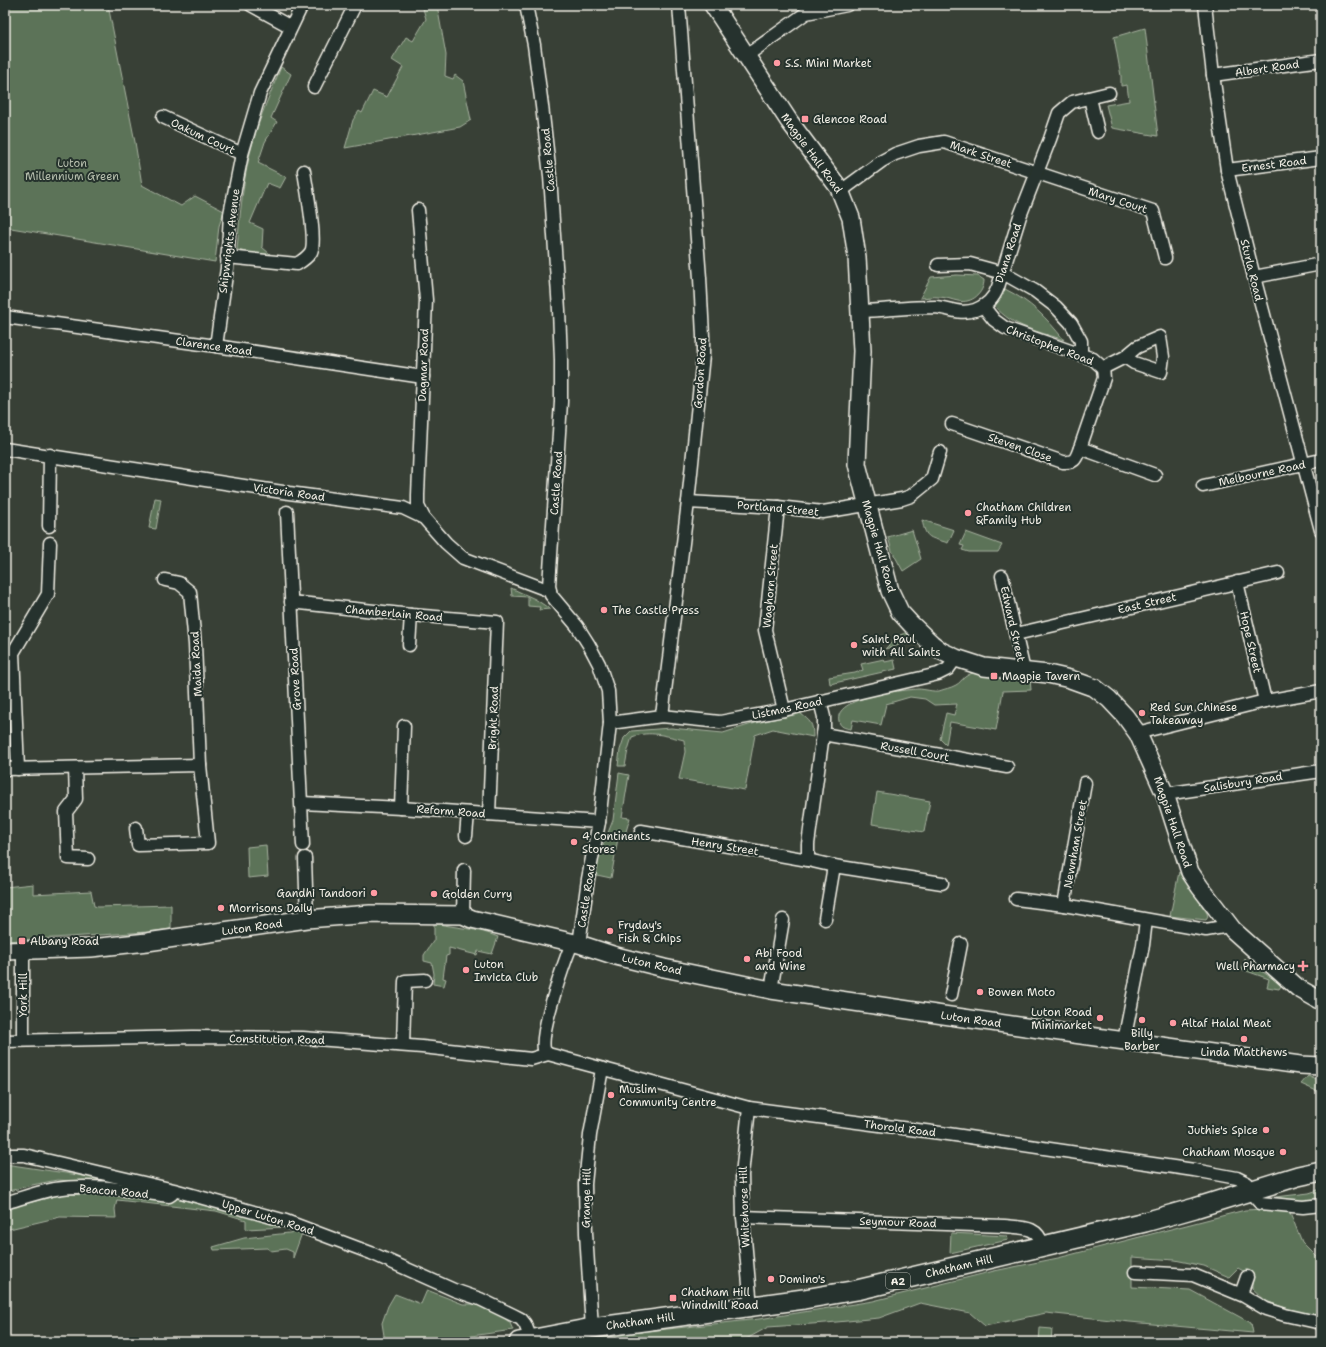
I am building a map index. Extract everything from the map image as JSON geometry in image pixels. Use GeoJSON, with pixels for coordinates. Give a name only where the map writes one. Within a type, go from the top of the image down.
{"type":"FeatureCollection","features":[{"type":"Feature","properties":{"kind":"main road","name":"Chatham Hill"},"geometry":{"type":"LineString","coordinates":[[1298,1176],[1321,1157]]}},
{"type":"Feature","properties":{"kind":"main road","name":"Chatham Hill"},"geometry":{"type":"LineString","coordinates":[[525,1341],[592,1328],[751,1307],[857,1290],[1195,1208],[1298,1176],[1321,1171]]}},
{"type":"Feature","properties":{"kind":"street"},"geometry":{"type":"LineString","coordinates":[[251,5],[292,27]]}},
{"type":"Feature","properties":{"kind":"street","name":"Shipwrights Avenue"},"geometry":{"type":"LineString","coordinates":[[216,346],[227,257],[230,214],[242,154],[260,93],[302,5]]}},
{"type":"Feature","properties":{"kind":"street"},"geometry":{"type":"LineString","coordinates":[[314,87],[355,5]]}},
{"type":"Feature","properties":{"kind":"street","name":"Castle Road"},"geometry":{"type":"LineString","coordinates":[[526,5],[538,76],[550,176],[559,310],[562,402],[549,580],[550,591],[582,632],[599,664],[608,691],[610,723],[599,822],[576,944],[566,960],[546,1029],[544,1049],[548,1054]]}},
{"type":"Feature","properties":{"kind":"street","name":"Gordon Road"},"geometry":{"type":"LineString","coordinates":[[662,716],[688,502],[703,355],[703,336],[679,5]]}},
{"type":"Feature","properties":{"kind":"street","name":"Magpie Hall Road"},"geometry":{"type":"LineString","coordinates":[[713,5],[789,121],[830,174],[841,191],[851,218],[855,238],[861,311],[862,350],[857,464],[890,591],[900,612],[910,624],[932,644],[941,651],[956,658],[984,667],[1024,671],[1070,679],[1095,688],[1109,699],[1118,708],[1137,733],[1165,794],[1190,872],[1229,926],[1298,988],[1321,1001]]}},
{"type":"Feature","properties":{"kind":"street"},"geometry":{"type":"LineString","coordinates":[[746,56],[806,13],[847,5]]}},
{"type":"Feature","properties":{"kind":"street","name":"Sturla Road"},"geometry":{"type":"LineString","coordinates":[[1205,5],[1213,75],[1227,170],[1321,530]]}},
{"type":"Feature","properties":{"kind":"street","name":"Albert Road"},"geometry":{"type":"LineString","coordinates":[[1213,75],[1321,60]]}},
{"type":"Feature","properties":{"kind":"street","name":"Diana Road"},"geometry":{"type":"LineString","coordinates":[[983,306],[991,300],[1003,273],[1020,216],[1050,139],[1058,113],[1072,102],[1109,93]]}},
{"type":"Feature","properties":{"kind":"street"},"geometry":{"type":"LineString","coordinates":[[1090,98],[1098,132]]}},
{"type":"Feature","properties":{"kind":"street","name":"Oakum Court"},"geometry":{"type":"LineString","coordinates":[[163,117],[242,154]]}},
{"type":"Feature","properties":{"kind":"street","name":"Mark Street"},"geometry":{"type":"LineString","coordinates":[[841,191],[888,158],[919,146],[944,142],[1014,164],[1036,173]]}},
{"type":"Feature","properties":{"kind":"street","name":"Ernest Road"},"geometry":{"type":"LineString","coordinates":[[1227,170],[1321,158]]}},
{"type":"Feature","properties":{"kind":"street"},"geometry":{"type":"LineString","coordinates":[[227,257],[297,264],[306,259],[312,250],[312,230],[304,170]]}},
{"type":"Feature","properties":{"kind":"street","name":"Mary Court"},"geometry":{"type":"LineString","coordinates":[[1036,173],[1153,211],[1165,258]]}},
{"type":"Feature","properties":{"kind":"street","name":"Dagmar Road"},"geometry":{"type":"LineString","coordinates":[[418,210],[426,300],[418,495],[418,506],[424,518]]}},
{"type":"Feature","properties":{"kind":"street"},"geometry":{"type":"LineString","coordinates":[[938,265],[970,264],[1003,273],[1041,295],[1064,314],[1071,323],[1080,337],[1082,346],[1081,355]]}},
{"type":"Feature","properties":{"kind":"street"},"geometry":{"type":"LineString","coordinates":[[1254,277],[1321,264]]}},
{"type":"Feature","properties":{"kind":"street"},"geometry":{"type":"LineString","coordinates":[[861,311],[936,308],[963,312],[974,311],[983,306]]}},
{"type":"Feature","properties":{"kind":"street","name":"Christopher Road"},"geometry":{"type":"LineString","coordinates":[[983,306],[994,320],[1005,328],[1095,360],[1103,368],[1104,378],[1080,448]]}},
{"type":"Feature","properties":{"kind":"street","name":"Clarence Road"},"geometry":{"type":"LineString","coordinates":[[5,317],[216,346],[423,377]]}},
{"type":"Feature","properties":{"kind":"street"},"geometry":{"type":"LineString","coordinates":[[1103,368],[1125,357]]}},
{"type":"Feature","properties":{"kind":"street","name":"Steven Close"},"geometry":{"type":"LineString","coordinates":[[952,424],[1064,462],[1072,462],[1075,460],[1080,448]]}},
{"type":"Feature","properties":{"kind":"street"},"geometry":{"type":"LineString","coordinates":[[1080,448],[1156,475]]}},
{"type":"Feature","properties":{"kind":"street","name":"Victoria Road"},"geometry":{"type":"LineString","coordinates":[[5,449],[290,493],[403,508],[424,518],[446,543],[463,558],[550,591]]}},
{"type":"Feature","properties":{"kind":"street"},"geometry":{"type":"LineString","coordinates":[[867,505],[911,496],[932,479],[940,452]]}},
{"type":"Feature","properties":{"kind":"street"},"geometry":{"type":"LineString","coordinates":[[49,526],[50,455]]}},
{"type":"Feature","properties":{"kind":"street","name":"Melbourne Road"},"geometry":{"type":"LineString","coordinates":[[1203,486],[1321,460]]}},
{"type":"Feature","properties":{"kind":"street","name":"Portland Street"},"geometry":{"type":"LineString","coordinates":[[688,502],[823,512],[867,505]]}},
{"type":"Feature","properties":{"kind":"street","name":"Waghorn Street"},"geometry":{"type":"LineString","coordinates":[[778,508],[765,630],[784,710]]}},
{"type":"Feature","properties":{"kind":"street","name":"Grove Road"},"geometry":{"type":"LineString","coordinates":[[287,512],[303,845]]}},
{"type":"Feature","properties":{"kind":"street"},"geometry":{"type":"LineString","coordinates":[[18,769],[13,653],[48,594],[50,543]]}},
{"type":"Feature","properties":{"kind":"street","name":"East Street"},"geometry":{"type":"LineString","coordinates":[[1016,634],[1278,573]]}},
{"type":"Feature","properties":{"kind":"street","name":"Edward Street"},"geometry":{"type":"LineString","coordinates":[[1002,576],[1024,671]]}},
{"type":"Feature","properties":{"kind":"street","name":"Maida Road"},"geometry":{"type":"LineString","coordinates":[[136,828],[138,845],[208,843],[200,765],[195,644],[190,592],[180,583],[165,580]]}},
{"type":"Feature","properties":{"kind":"street","name":"Hope Street"},"geometry":{"type":"LineString","coordinates":[[1237,582],[1265,701]]}},
{"type":"Feature","properties":{"kind":"street","name":"Chamberlain Road"},"geometry":{"type":"LineString","coordinates":[[291,602],[411,615],[497,622]]}},
{"type":"Feature","properties":{"kind":"street"},"geometry":{"type":"LineString","coordinates":[[409,646],[411,615]]}},
{"type":"Feature","properties":{"kind":"street","name":"Bright Road"},"geometry":{"type":"LineString","coordinates":[[489,814],[497,622]]}},
{"type":"Feature","properties":{"kind":"street","name":"Listmas Road"},"geometry":{"type":"LineString","coordinates":[[610,723],[662,716],[720,722],[784,710],[938,674],[948,669],[956,658]]}},
{"type":"Feature","properties":{"kind":"street"},"geometry":{"type":"LineString","coordinates":[[1137,733],[1265,701],[1321,691]]}},
{"type":"Feature","properties":{"kind":"street"},"geometry":{"type":"LineString","coordinates":[[808,860],[808,844],[823,734],[824,720],[820,701]]}},
{"type":"Feature","properties":{"kind":"street"},"geometry":{"type":"LineString","coordinates":[[401,808],[404,726]]}},
{"type":"Feature","properties":{"kind":"street","name":"Russell Court"},"geometry":{"type":"LineString","coordinates":[[823,734],[1007,767]]}},
{"type":"Feature","properties":{"kind":"street"},"geometry":{"type":"LineString","coordinates":[[5,769],[200,765]]}},
{"type":"Feature","properties":{"kind":"street"},"geometry":{"type":"LineString","coordinates":[[75,768],[76,799],[66,812],[68,858],[88,859]]}},
{"type":"Feature","properties":{"kind":"street","name":"Salisbury Road"},"geometry":{"type":"LineString","coordinates":[[1165,794],[1321,771]]}},
{"type":"Feature","properties":{"kind":"street","name":"Newnham Street"},"geometry":{"type":"LineString","coordinates":[[1064,905],[1085,783]]}},
{"type":"Feature","properties":{"kind":"street","name":"Reform Road"},"geometry":{"type":"LineString","coordinates":[[302,803],[401,808],[599,822]]}},
{"type":"Feature","properties":{"kind":"street"},"geometry":{"type":"LineString","coordinates":[[466,836],[468,813]]}},
{"type":"Feature","properties":{"kind":"street","name":"Henry Street"},"geometry":{"type":"LineString","coordinates":[[641,831],[808,860],[834,866],[942,883]]}},
{"type":"Feature","properties":{"kind":"street"},"geometry":{"type":"LineString","coordinates":[[305,858],[307,919]]}},
{"type":"Feature","properties":{"kind":"street"},"geometry":{"type":"LineString","coordinates":[[826,919],[834,866]]}},
{"type":"Feature","properties":{"kind":"street"},"geometry":{"type":"LineString","coordinates":[[463,915],[464,870]]}},
{"type":"Feature","properties":{"kind":"street"},"geometry":{"type":"LineString","coordinates":[[1016,899],[1064,905],[1206,930],[1229,926]]}},
{"type":"Feature","properties":{"kind":"street","name":"Luton Road"},"geometry":{"type":"LineString","coordinates":[[5,951],[91,948],[147,942],[307,919],[370,914],[463,915],[472,919],[576,944],[664,968],[771,990],[1124,1041],[1300,1065],[1321,1066]]}},
{"type":"Feature","properties":{"kind":"street"},"geometry":{"type":"LineString","coordinates":[[771,990],[782,920]]}},
{"type":"Feature","properties":{"kind":"street"},"geometry":{"type":"LineString","coordinates":[[1124,1041],[1138,972],[1146,920]]}},
{"type":"Feature","properties":{"kind":"street"},"geometry":{"type":"LineString","coordinates":[[951,995],[961,944]]}},
{"type":"Feature","properties":{"kind":"street","name":"York Hill"},"geometry":{"type":"LineString","coordinates":[[23,951],[23,1040]]}},
{"type":"Feature","properties":{"kind":"street"},"geometry":{"type":"LineString","coordinates":[[403,1045],[405,981],[425,980]]}},
{"type":"Feature","properties":{"kind":"street","name":"Constitution Road"},"geometry":{"type":"LineString","coordinates":[[5,1041],[193,1037],[303,1038],[403,1045],[531,1059],[548,1054]]}},
{"type":"Feature","properties":{"kind":"street","name":"Thorold Road"},"geometry":{"type":"LineString","coordinates":[[548,1054],[749,1108],[948,1134],[1194,1170],[1237,1178],[1247,1183],[1250,1191],[1260,1203],[1303,1207],[1321,1205]]}},
{"type":"Feature","properties":{"kind":"street","name":"Luton Road"},"geometry":{"type":"LineString","coordinates":[[1300,1065],[1321,1073]]}},
{"type":"Feature","properties":{"kind":"street","name":"Grange Hill"},"geometry":{"type":"LineString","coordinates":[[592,1328],[586,1233],[585,1184],[590,1134],[602,1068]]}},
{"type":"Feature","properties":{"kind":"street","name":"Whitehorse Hill"},"geometry":{"type":"LineString","coordinates":[[749,1108],[742,1175],[743,1217],[751,1307]]}},
{"type":"Feature","properties":{"kind":"street","name":"Upper Luton Road"},"geometry":{"type":"LineString","coordinates":[[5,1155],[24,1155],[174,1190],[293,1223],[371,1253],[454,1290],[477,1298],[521,1319],[528,1328],[525,1341]]}},
{"type":"Feature","properties":{"kind":"street","name":"Beacon Road"},"geometry":{"type":"LineString","coordinates":[[5,1203],[42,1192],[74,1187],[104,1188],[169,1196],[174,1190]]}},
{"type":"Feature","properties":{"kind":"street","name":"Seymour Road"},"geometry":{"type":"LineString","coordinates":[[743,1217],[1004,1226],[1031,1230],[1040,1236],[1043,1246]]}},
{"type":"Feature","properties":{"kind":"street"},"geometry":{"type":"LineString","coordinates":[[1135,1272],[1191,1275],[1241,1294],[1264,1308],[1274,1312],[1321,1323]]}},
{"type":"Feature","properties":{"kind":"street"},"geometry":{"type":"LineString","coordinates":[[1241,1294],[1247,1277]]}},
{"type":"Feature","properties":{"kind":"green space","name":"Luton Millennium Green"},"geometry":{"type":"Polygon","coordinates":[[[5,5],[108,5],[142,185],[181,206],[195,196],[224,211],[219,226],[215,262],[5,227],[5,5]]]}},
{"type":"Feature","properties":{"kind":"green space"},"geometry":{"type":"Polygon","coordinates":[[[422,5],[437,5],[446,55],[445,76],[453,79],[455,75],[463,81],[471,120],[460,127],[345,148],[353,120],[359,111],[362,113],[373,91],[387,97],[403,67],[392,60],[406,37],[413,41],[426,19],[422,5]]]}},
{"type":"Feature","properties":{"kind":"green space"},"geometry":{"type":"Polygon","coordinates":[[[1145,28],[1158,136],[1112,128],[1106,105],[1129,101],[1127,85],[1121,86],[1121,76],[1114,37],[1145,28]]]}},
{"type":"Feature","properties":{"kind":"green space"},"geometry":{"type":"Polygon","coordinates":[[[281,67],[291,74],[271,118],[277,122],[265,142],[258,163],[286,177],[280,188],[267,183],[250,223],[263,229],[262,247],[270,254],[270,258],[237,250],[242,196],[253,142],[281,67]]]}},
{"type":"Feature","properties":{"kind":"green space"},"geometry":{"type":"Polygon","coordinates":[[[957,275],[978,276],[984,280],[982,289],[976,296],[968,301],[958,301],[942,297],[920,298],[931,277],[957,275]]]}},
{"type":"Feature","properties":{"kind":"green space"},"geometry":{"type":"Polygon","coordinates":[[[1005,289],[1023,299],[1038,311],[1064,340],[1027,328],[1009,319],[1002,313],[995,306],[1005,289]]]}},
{"type":"Feature","properties":{"kind":"green space"},"geometry":{"type":"Polygon","coordinates":[[[155,498],[161,499],[156,529],[149,528],[155,498]]]}},
{"type":"Feature","properties":{"kind":"green space"},"geometry":{"type":"Polygon","coordinates":[[[922,520],[954,530],[948,543],[930,537],[925,531],[922,520]]]}},
{"type":"Feature","properties":{"kind":"green space"},"geometry":{"type":"Polygon","coordinates":[[[912,530],[921,559],[903,571],[892,551],[888,537],[912,530]]]}},
{"type":"Feature","properties":{"kind":"green space"},"geometry":{"type":"Polygon","coordinates":[[[966,532],[1002,545],[998,552],[969,552],[962,550],[964,546],[960,545],[966,532]]]}},
{"type":"Feature","properties":{"kind":"green space"},"geometry":{"type":"Polygon","coordinates":[[[511,588],[535,599],[550,609],[539,610],[540,607],[528,606],[528,597],[512,596],[511,588]]]}},
{"type":"Feature","properties":{"kind":"green space"},"geometry":{"type":"Polygon","coordinates":[[[907,632],[917,640],[885,649],[898,636],[907,632]]]}},
{"type":"Feature","properties":{"kind":"green space"},"geometry":{"type":"Polygon","coordinates":[[[884,659],[885,662],[894,660],[896,669],[830,684],[829,677],[855,673],[863,670],[861,664],[884,659]]]}},
{"type":"Feature","properties":{"kind":"green space"},"geometry":{"type":"Polygon","coordinates":[[[977,671],[1030,679],[1031,690],[1003,691],[996,730],[950,722],[946,745],[940,739],[946,713],[954,715],[957,704],[934,705],[925,699],[910,697],[886,704],[881,725],[853,720],[851,729],[840,725],[840,713],[847,706],[857,701],[870,696],[898,691],[918,689],[939,691],[954,686],[966,676],[977,671]]]}},
{"type":"Feature","properties":{"kind":"green space"},"geometry":{"type":"Polygon","coordinates":[[[800,713],[811,723],[813,737],[773,729],[755,735],[745,790],[679,779],[685,752],[684,740],[664,735],[645,734],[632,737],[625,766],[618,766],[620,750],[624,738],[631,731],[671,728],[723,733],[752,724],[800,713]]]}},
{"type":"Feature","properties":{"kind":"green space"},"geometry":{"type":"Polygon","coordinates":[[[619,773],[629,775],[622,817],[630,818],[624,838],[618,838],[611,878],[592,874],[613,820],[619,773]]]}},
{"type":"Feature","properties":{"kind":"green space"},"geometry":{"type":"Polygon","coordinates":[[[877,792],[930,801],[924,832],[872,824],[877,792]]]}},
{"type":"Feature","properties":{"kind":"green space"},"geometry":{"type":"Polygon","coordinates":[[[266,845],[268,876],[248,878],[247,847],[266,845]]]}},
{"type":"Feature","properties":{"kind":"green space"},"geometry":{"type":"Polygon","coordinates":[[[1179,872],[1207,913],[1208,917],[1206,920],[1170,916],[1179,872]]]}},
{"type":"Feature","properties":{"kind":"green space"},"geometry":{"type":"Polygon","coordinates":[[[33,884],[33,894],[91,891],[94,906],[98,907],[171,905],[171,929],[147,932],[5,941],[5,887],[33,884]]]}},
{"type":"Feature","properties":{"kind":"green space"},"geometry":{"type":"Polygon","coordinates":[[[434,923],[474,930],[498,937],[492,954],[478,951],[477,955],[449,948],[449,955],[446,956],[443,978],[446,979],[444,986],[433,984],[434,974],[432,963],[424,961],[424,955],[434,940],[434,923]]]}},
{"type":"Feature","properties":{"kind":"green space"},"geometry":{"type":"Polygon","coordinates":[[[1245,959],[1277,982],[1281,986],[1279,989],[1267,987],[1269,979],[1241,969],[1245,959]]]}},
{"type":"Feature","properties":{"kind":"green space"},"geometry":{"type":"Polygon","coordinates":[[[1308,1076],[1321,1082],[1321,1093],[1301,1084],[1308,1076]]]}},
{"type":"Feature","properties":{"kind":"green space"},"geometry":{"type":"Polygon","coordinates":[[[5,1164],[112,1180],[107,1183],[57,1180],[5,1192],[5,1164]]]}},
{"type":"Feature","properties":{"kind":"green space"},"geometry":{"type":"Polygon","coordinates":[[[1321,1189],[1321,1200],[1288,1203],[1276,1197],[1309,1193],[1321,1189]]]}},
{"type":"Feature","properties":{"kind":"green space"},"geometry":{"type":"Polygon","coordinates":[[[63,1194],[174,1198],[219,1207],[285,1227],[246,1229],[246,1220],[216,1211],[117,1200],[115,1209],[116,1218],[60,1217],[5,1230],[5,1209],[63,1194]]]}},
{"type":"Feature","properties":{"kind":"green space"},"geometry":{"type":"Polygon","coordinates":[[[1245,1210],[1289,1210],[1302,1242],[1321,1261],[1321,1315],[1299,1313],[1266,1301],[1252,1288],[1252,1276],[1238,1268],[1229,1277],[1204,1266],[1175,1260],[1132,1257],[1132,1287],[1190,1290],[1251,1323],[1253,1333],[1046,1313],[985,1326],[970,1313],[920,1303],[879,1318],[768,1327],[741,1342],[597,1342],[595,1337],[759,1319],[873,1301],[994,1271],[1058,1258],[1245,1210]]]}},
{"type":"Feature","properties":{"kind":"green space"},"geometry":{"type":"Polygon","coordinates":[[[298,1232],[302,1233],[293,1258],[293,1252],[286,1249],[271,1251],[267,1248],[214,1250],[213,1247],[244,1238],[298,1232]]]}},
{"type":"Feature","properties":{"kind":"green space"},"geometry":{"type":"Polygon","coordinates":[[[951,1233],[1007,1236],[1008,1240],[950,1253],[951,1233]]]}},
{"type":"Feature","properties":{"kind":"green space"},"geometry":{"type":"Polygon","coordinates":[[[427,1290],[463,1304],[477,1304],[501,1315],[510,1323],[513,1330],[429,1342],[385,1342],[382,1323],[388,1306],[395,1294],[421,1304],[427,1290]]]}},
{"type":"Feature","properties":{"kind":"green space"},"geometry":{"type":"Polygon","coordinates":[[[1040,1328],[1052,1329],[1051,1342],[1039,1342],[1040,1328]]]}},
{"type":"Feature","properties":{"kind":"place","name":"S.S. Mini Market"},"geometry":{"type":"Point","coordinates":[777,63]}},
{"type":"Feature","properties":{"kind":"place","name":"Glencoe Road"},"geometry":{"type":"Point","coordinates":[805,119]}},
{"type":"Feature","properties":{"kind":"place","name":"Chatham Children &Family Hub"},"geometry":{"type":"Point","coordinates":[968,513]}},
{"type":"Feature","properties":{"kind":"place","name":"The Castle Press"},"geometry":{"type":"Point","coordinates":[604,610]}},
{"type":"Feature","properties":{"kind":"place","name":"Saint Paul with All Saints"},"geometry":{"type":"Point","coordinates":[854,645]}},
{"type":"Feature","properties":{"kind":"place","name":"Magpie Tavern"},"geometry":{"type":"Point","coordinates":[994,676]}},
{"type":"Feature","properties":{"kind":"place","name":"Red Sun Chinese Takeaway"},"geometry":{"type":"Point","coordinates":[1142,713]}},
{"type":"Feature","properties":{"kind":"place","name":"4 Continents Stores"},"geometry":{"type":"Point","coordinates":[574,842]}},
{"type":"Feature","properties":{"kind":"place","name":"Gandhi Tandoori"},"geometry":{"type":"Point","coordinates":[374,893]}},
{"type":"Feature","properties":{"kind":"place","name":"Golden Curry"},"geometry":{"type":"Point","coordinates":[434,894]}},
{"type":"Feature","properties":{"kind":"place","name":"Morrisons Daily"},"geometry":{"type":"Point","coordinates":[221,908]}},
{"type":"Feature","properties":{"kind":"place","name":"Fryday's Fish & Chips"},"geometry":{"type":"Point","coordinates":[610,931]}},
{"type":"Feature","properties":{"kind":"place","name":"Albany Road"},"geometry":{"type":"Point","coordinates":[22,941]}},
{"type":"Feature","properties":{"kind":"place","name":"Abi Food and Wine"},"geometry":{"type":"Point","coordinates":[747,959]}},
{"type":"Feature","properties":{"kind":"place","name":"Well Pharmacy"},"geometry":{"type":"Point","coordinates":[1303,966]}},
{"type":"Feature","properties":{"kind":"place","name":"Luton Invicta Club"},"geometry":{"type":"Point","coordinates":[466,970]}},
{"type":"Feature","properties":{"kind":"place","name":"Bowen Moto"},"geometry":{"type":"Point","coordinates":[980,992]}},
{"type":"Feature","properties":{"kind":"place","name":"Luton Road Minimarket"},"geometry":{"type":"Point","coordinates":[1100,1018]}},
{"type":"Feature","properties":{"kind":"place","name":"Billy Barber"},"geometry":{"type":"Point","coordinates":[1142,1020]}},
{"type":"Feature","properties":{"kind":"place","name":"Altaf Halal Meat"},"geometry":{"type":"Point","coordinates":[1173,1023]}},
{"type":"Feature","properties":{"kind":"place","name":"Linda Matthews"},"geometry":{"type":"Point","coordinates":[1244,1039]}},
{"type":"Feature","properties":{"kind":"place","name":"Muslim Community Centre"},"geometry":{"type":"Point","coordinates":[611,1095]}},
{"type":"Feature","properties":{"kind":"place","name":"Juthie's Spice"},"geometry":{"type":"Point","coordinates":[1266,1130]}},
{"type":"Feature","properties":{"kind":"place","name":"Chatham Mosque"},"geometry":{"type":"Point","coordinates":[1283,1152]}},
{"type":"Feature","properties":{"kind":"place","name":"Domino's"},"geometry":{"type":"Point","coordinates":[771,1279]}},
{"type":"Feature","properties":{"kind":"place","name":"Chatham Hill Windmill Road"},"geometry":{"type":"Point","coordinates":[673,1298]}}]}
